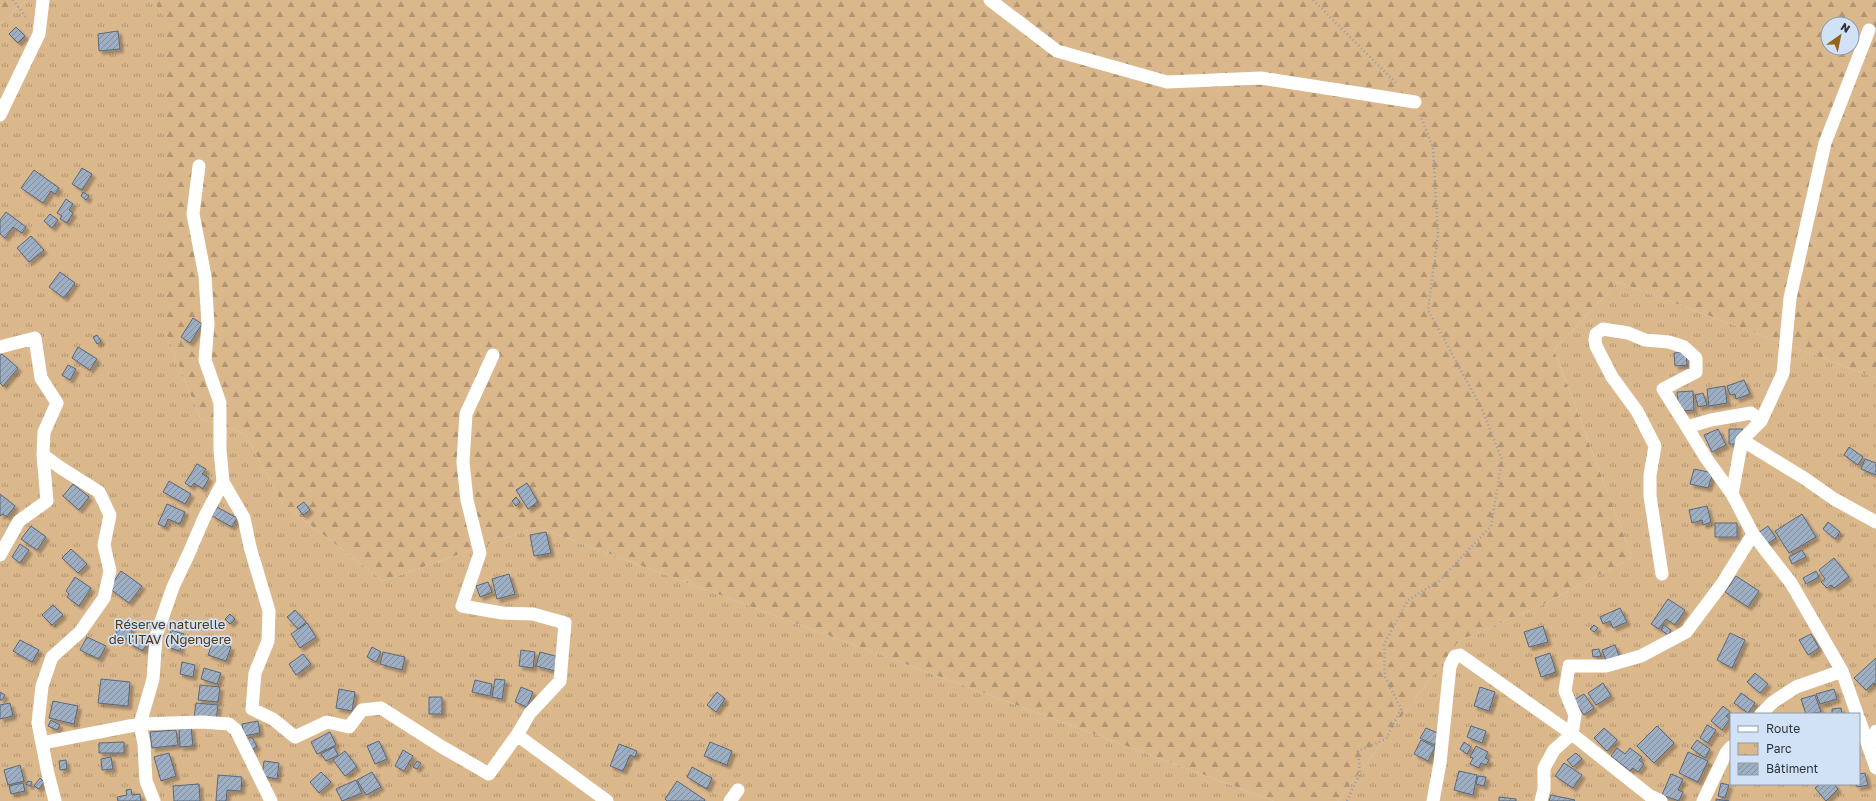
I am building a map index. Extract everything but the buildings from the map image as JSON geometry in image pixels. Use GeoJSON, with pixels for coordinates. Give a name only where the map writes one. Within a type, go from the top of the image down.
{"type":"FeatureCollection","features":[{"type":"Feature","properties":{"kind":"street"},"geometry":{"type":"LineString","coordinates":[[0,115],[39,34],[44,0]]}},
{"type":"Feature","properties":{"kind":"street"},"geometry":{"type":"LineString","coordinates":[[990,0],[1057,51],[1167,82],[1261,78],[1416,102]]}},
{"type":"Feature","properties":{"kind":"street"},"geometry":{"type":"LineString","coordinates":[[1732,494],[1742,440],[1761,421],[1783,373],[1790,298],[1825,143],[1869,30]]}},
{"type":"Feature","properties":{"kind":"street"},"geometry":{"type":"LineString","coordinates":[[199,166],[193,214],[205,282],[208,324],[204,360],[220,403],[220,450],[223,482],[244,518],[250,547],[269,611],[268,642],[255,673],[252,709],[274,719],[295,737],[327,722],[349,726],[362,710],[381,708],[488,774],[517,735],[530,713],[560,682],[565,623],[534,614],[502,613],[462,606],[480,553],[467,500],[463,462],[466,414],[493,355]]}},
{"type":"Feature","properties":{"kind":"street"},"geometry":{"type":"LineString","coordinates":[[1662,574],[1650,496],[1650,475],[1655,446],[1637,411],[1612,377],[1596,346],[1594,340],[1596,334],[1603,329],[1628,333],[1645,340],[1669,342],[1684,347],[1696,358],[1696,372],[1663,389],[1706,458],[1732,494],[1753,534],[1791,583],[1842,671],[1857,713]]}},
{"type":"Feature","properties":{"kind":"street"},"geometry":{"type":"LineString","coordinates":[[0,347],[35,338],[41,378],[57,403],[44,432],[43,454],[47,502],[19,521],[0,555]]}},
{"type":"Feature","properties":{"kind":"street"},"geometry":{"type":"LineString","coordinates":[[1687,427],[1711,420],[1751,413],[1761,421]]}},
{"type":"Feature","properties":{"kind":"street"},"geometry":{"type":"LineString","coordinates":[[1742,440],[1804,478],[1834,499],[1876,522]]}},
{"type":"Feature","properties":{"kind":"street"},"geometry":{"type":"LineString","coordinates":[[43,454],[61,468],[99,492],[110,515],[104,546],[110,571],[104,598],[80,632],[52,657],[42,686],[38,723],[55,801]]}},
{"type":"Feature","properties":{"kind":"street"},"geometry":{"type":"LineString","coordinates":[[154,801],[146,781],[144,744],[140,724],[153,679],[156,636],[173,587],[204,518],[223,482]]}},
{"type":"Feature","properties":{"kind":"street"},"geometry":{"type":"LineString","coordinates":[[1541,801],[1544,789],[1544,768],[1554,750],[1572,734],[1575,716],[1565,691],[1569,666],[1606,666],[1641,656],[1686,632],[1722,584],[1753,534]]}},
{"type":"Feature","properties":{"kind":"street"},"geometry":{"type":"LineString","coordinates":[[1434,801],[1440,763],[1450,666],[1455,656],[1460,655],[1572,734],[1650,796],[1661,801]]}},
{"type":"Feature","properties":{"kind":"street"},"geometry":{"type":"LineString","coordinates":[[1762,713],[1773,702],[1796,687],[1813,683],[1842,671]]}},
{"type":"Feature","properties":{"kind":"street"},"geometry":{"type":"LineString","coordinates":[[42,743],[140,724],[202,722],[229,724],[236,730],[271,801]]}},
{"type":"Feature","properties":{"kind":"street"},"geometry":{"type":"LineString","coordinates":[[1860,722],[1876,768]]}},
{"type":"Feature","properties":{"kind":"street"},"geometry":{"type":"LineString","coordinates":[[1869,746],[1876,731]]}},
{"type":"Feature","properties":{"kind":"street"},"geometry":{"type":"LineString","coordinates":[[517,735],[607,801]]}},
{"type":"Feature","properties":{"kind":"street"},"geometry":{"type":"LineString","coordinates":[[1703,801],[1726,753],[1730,748]]}},
{"type":"Feature","properties":{"kind":"street"},"geometry":{"type":"LineString","coordinates":[[730,801],[738,790]]}},
{"type":"Feature","properties":{"kind":"path"},"geometry":{"type":"LineString","coordinates":[[1313,0],[1398,86]]}},
{"type":"Feature","properties":{"kind":"path"},"geometry":{"type":"LineString","coordinates":[[1347,801],[1360,773],[1358,751],[1386,739],[1402,709],[1385,677],[1384,644],[1408,600],[1439,581],[1491,526],[1502,460],[1482,409],[1428,310],[1438,235],[1437,213],[1433,147],[1416,102]]}},
{"type":"Feature","properties":{"kind":"green space"},"geometry":{"type":"Polygon","coordinates":[[[0,0],[26,0],[0,24],[0,0]]]}},
{"type":"Feature","properties":{"kind":"green space","name":"Réserve naturelle de l'ITAV (Ngengere"},"geometry":{"type":"Polygon","coordinates":[[[26,0],[152,0],[165,17],[165,331],[200,418],[245,434],[282,503],[383,581],[537,527],[1274,801],[0,801],[0,24],[26,0]]]}},
{"type":"Feature","properties":{"kind":"green space"},"geometry":{"type":"Polygon","coordinates":[[[152,0],[1876,0],[1876,378],[1618,282],[1554,350],[1632,557],[1542,605],[1459,641],[1338,801],[1274,801],[537,527],[383,581],[282,503],[245,434],[200,418],[165,331],[165,17],[152,0]]]}},
{"type":"Feature","properties":{"kind":"green space"},"geometry":{"type":"Polygon","coordinates":[[[1618,282],[1876,378],[1876,801],[1338,801],[1459,641],[1542,605],[1632,557],[1554,350],[1618,282]]]}}]}
